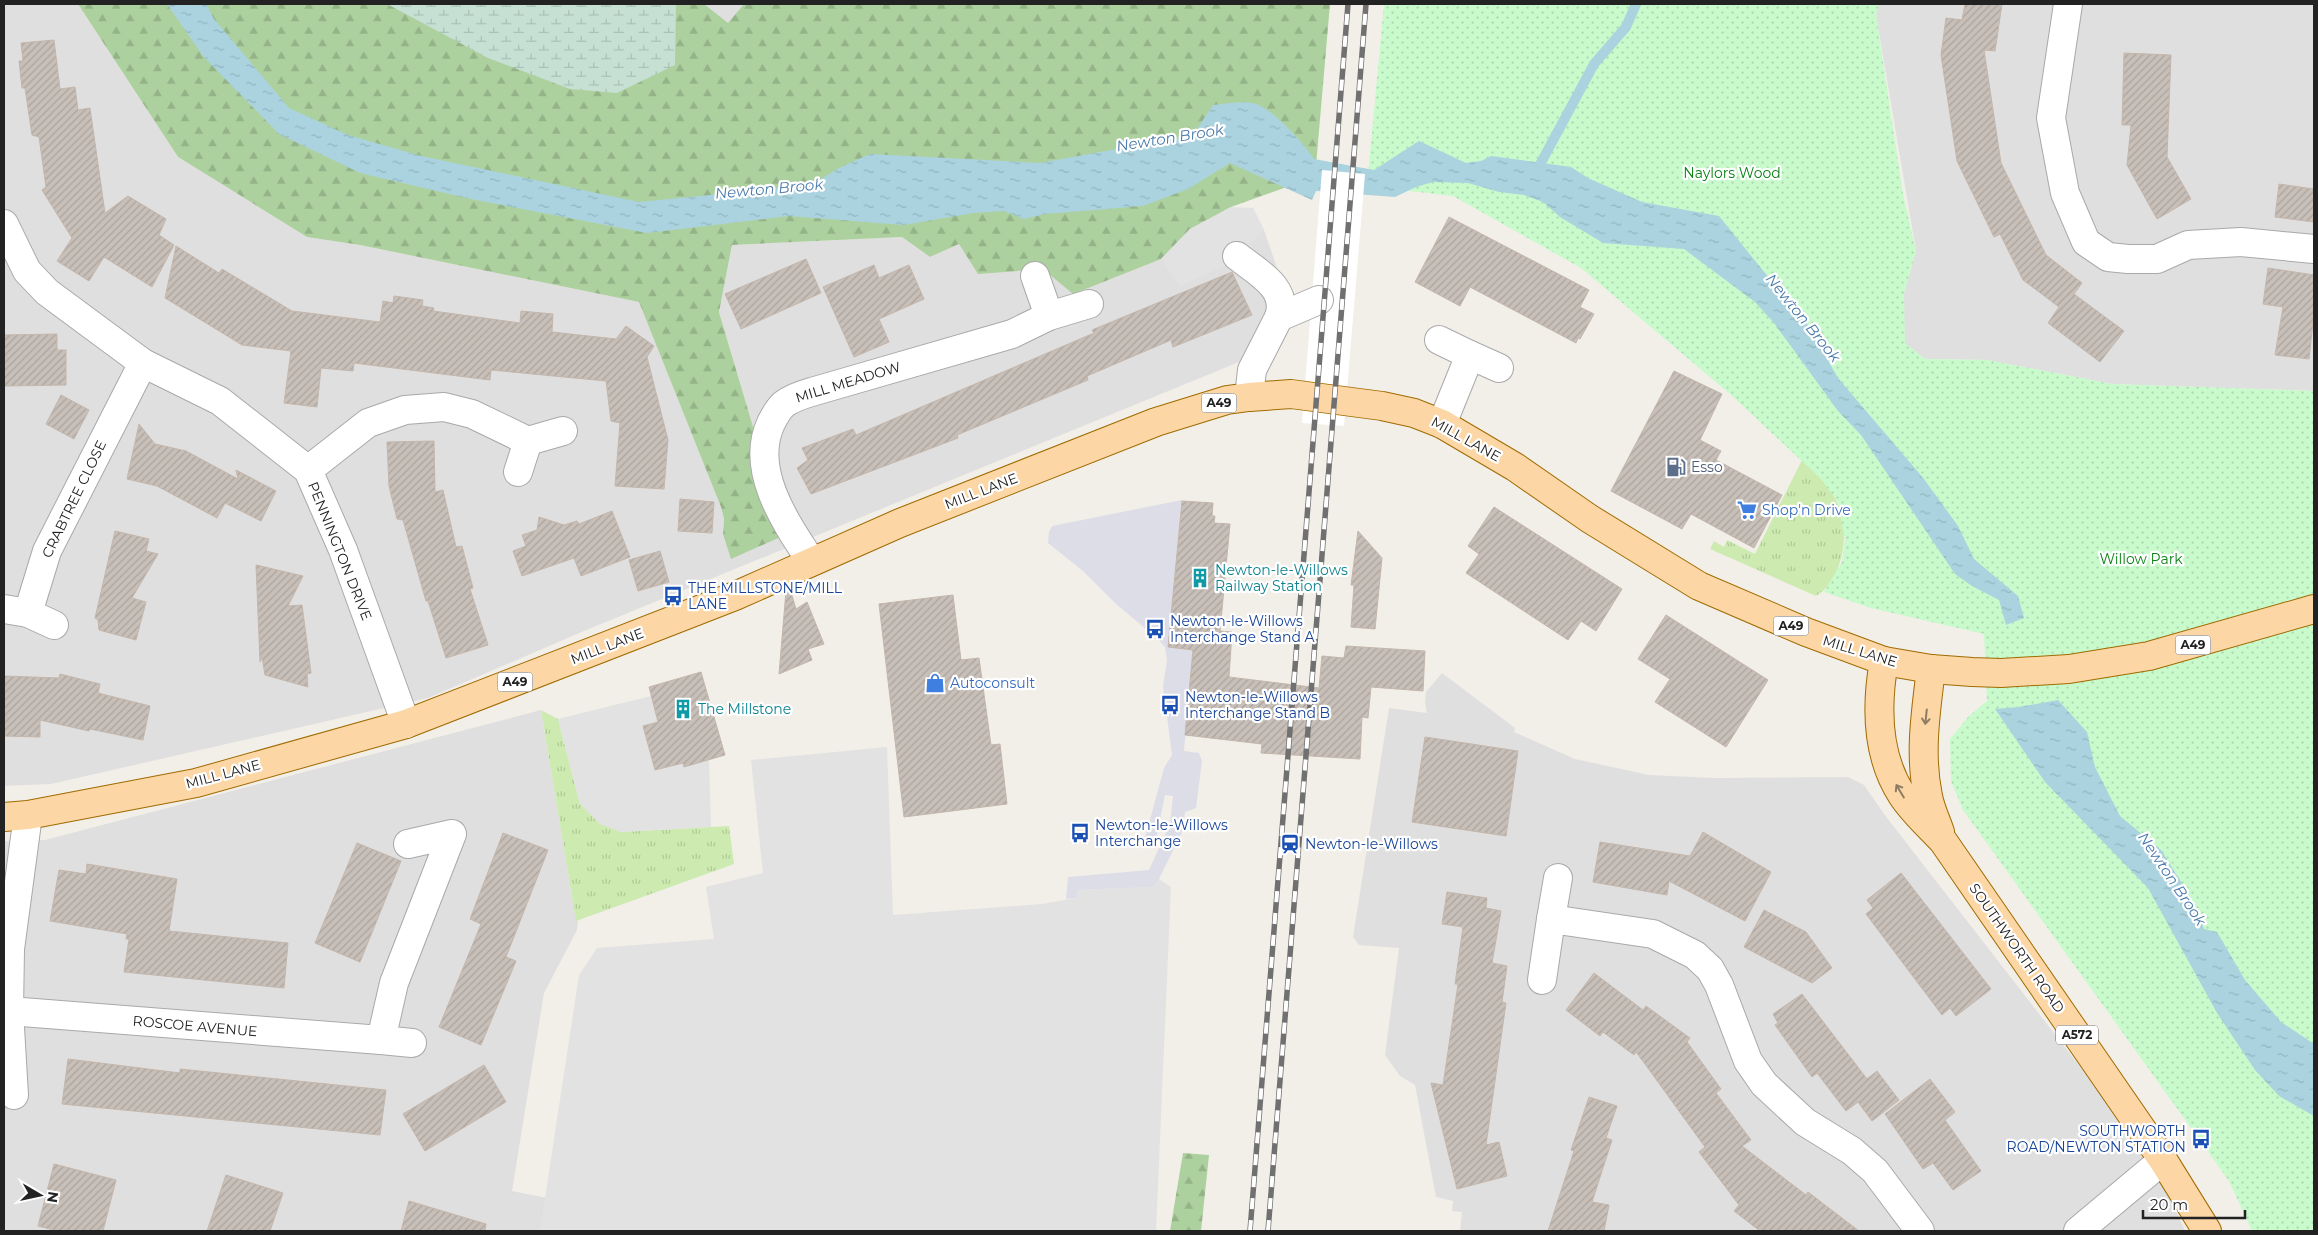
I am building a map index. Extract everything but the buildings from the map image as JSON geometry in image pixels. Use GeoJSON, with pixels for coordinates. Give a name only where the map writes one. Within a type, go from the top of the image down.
{"type":"FeatureCollection","features":[{"type":"Feature","properties":{"kind":"main road","name":"MILL LANE"},"geometry":{"type":"LineString","coordinates":[[16,816],[196,782],[406,724],[735,596],[900,523],[1156,422],[1227,400],[1249,397],[1291,394],[1382,406],[1414,413],[1442,424],[1515,467],[1590,520],[1699,586],[1806,632],[1884,661],[1932,669]]}},
{"type":"Feature","properties":{"kind":"main road","name":"A49"},"geometry":{"type":"LineString","coordinates":[[1932,669],[2001,673],[2069,669],[2149,656],[2314,609]]}},
{"type":"Feature","properties":{"kind":"main road","name":"SOUTHWORTH ROAD"},"geometry":{"type":"LineString","coordinates":[[1884,661],[1880,685],[1879,710],[1884,756],[1891,776],[1902,796],[1943,841],[2163,1160],[2207,1231]]}},
{"type":"Feature","properties":{"kind":"main road","name":"SOUTHWORTH ROAD"},"geometry":{"type":"LineString","coordinates":[[1932,669],[1923,742],[1924,763],[1928,798],[1943,841]]}},
{"type":"Feature","properties":{"kind":"street"},"geometry":{"type":"LineString","coordinates":[[2067,4],[2051,118],[2065,193],[2086,242],[2108,257],[2128,259],[2157,259],[2188,245],[2197,244],[2241,242],[2314,249]]}},
{"type":"Feature","properties":{"kind":"street","name":"PENNINGTON DRIVE"},"geometry":{"type":"LineString","coordinates":[[4,224],[27,271],[47,292],[143,363],[220,401],[308,470],[343,550],[406,724]]}},
{"type":"Feature","properties":{"kind":"street"},"geometry":{"type":"LineString","coordinates":[[1237,256],[1275,287],[1282,299],[1280,313],[1252,370],[1249,397]]}},
{"type":"Feature","properties":{"kind":"street"},"geometry":{"type":"LineString","coordinates":[[1035,276],[1049,316]]}},
{"type":"Feature","properties":{"kind":"street"},"geometry":{"type":"LineString","coordinates":[[1280,313],[1319,300]]}},
{"type":"Feature","properties":{"kind":"street","name":"MILL MEADOW"},"geometry":{"type":"LineString","coordinates":[[811,562],[776,499],[765,467],[766,433],[782,405],[793,398],[1012,334],[1049,316],[1089,304]]}},
{"type":"Feature","properties":{"kind":"street"},"geometry":{"type":"LineString","coordinates":[[1439,340],[1499,368]]}},
{"type":"Feature","properties":{"kind":"street"},"geometry":{"type":"LineString","coordinates":[[1442,424],[1470,355]]}},
{"type":"Feature","properties":{"kind":"street","name":"CRABTREE CLOSE"},"geometry":{"type":"LineString","coordinates":[[54,625],[16,611],[143,363]]}},
{"type":"Feature","properties":{"kind":"street"},"geometry":{"type":"LineString","coordinates":[[308,470],[368,423],[405,410],[444,407],[472,414],[528,441],[562,432]]}},
{"type":"Feature","properties":{"kind":"street"},"geometry":{"type":"LineString","coordinates":[[518,472],[528,441]]}},
{"type":"Feature","properties":{"kind":"street"},"geometry":{"type":"LineString","coordinates":[[14,1095],[9,1011],[16,816]]}},
{"type":"Feature","properties":{"kind":"street"},"geometry":{"type":"LineString","coordinates":[[381,1040],[394,983],[462,831],[408,844]]}},
{"type":"Feature","properties":{"kind":"street"},"geometry":{"type":"LineString","coordinates":[[1542,980],[1558,878]]}},
{"type":"Feature","properties":{"kind":"street"},"geometry":{"type":"LineString","coordinates":[[1551,919],[1653,934],[1695,955],[1710,969],[1719,985],[1748,1061],[1764,1084],[1805,1122],[1852,1151],[1875,1171],[1920,1231]]}},
{"type":"Feature","properties":{"kind":"street","name":"ROSCOE AVENUE"},"geometry":{"type":"LineString","coordinates":[[9,1011],[412,1043]]}},
{"type":"Feature","properties":{"kind":"street"},"geometry":{"type":"LineString","coordinates":[[2078,1231],[2163,1160]]}},
{"type":"Feature","properties":{"kind":"shaded area"},"geometry":{"type":"Polygon","coordinates":[[[4,4],[78,4],[178,157],[307,237],[360,245],[639,302],[721,507],[724,519],[723,534],[785,535],[719,312],[732,245],[902,237],[930,257],[959,244],[1253,208],[1264,230],[1289,303],[1261,353],[584,631],[428,698],[51,784],[4,786],[4,4]]]}},
{"type":"Feature","properties":{"kind":"shaded area"},"geometry":{"type":"Polygon","coordinates":[[[704,4],[744,4],[728,24],[704,4]]]}},
{"type":"Feature","properties":{"kind":"shaded area"},"geometry":{"type":"Polygon","coordinates":[[[1879,4],[2314,4],[2314,391],[2112,384],[1988,360],[1925,359],[1904,343],[1904,293],[1916,251],[1876,15],[1879,4]]]}},
{"type":"Feature","properties":{"kind":"shaded area"},"geometry":{"type":"Polygon","coordinates":[[[1231,207],[1253,208],[1264,230],[1230,263],[1180,286],[1161,259],[1190,229],[1231,207]]]}},
{"type":"Feature","properties":{"kind":"shaded area"},"geometry":{"type":"Polygon","coordinates":[[[1182,500],[1168,647],[1193,649],[1184,751],[1199,753],[1202,761],[1196,808],[1185,812],[1182,832],[1159,879],[1153,887],[1078,890],[1076,898],[1066,899],[1068,877],[1149,870],[1170,824],[1173,796],[1165,795],[1156,840],[1145,838],[1164,768],[1172,755],[1163,686],[1167,661],[1165,647],[1115,603],[1083,571],[1048,543],[1049,532],[1052,526],[1182,500]]]}},
{"type":"Feature","properties":{"kind":"shaded area"},"geometry":{"type":"Polygon","coordinates":[[[1442,673],[1515,728],[1514,732],[1575,759],[1649,775],[1713,778],[1848,777],[1864,785],[1884,814],[2154,1162],[2185,1231],[1460,1231],[1462,1212],[1452,1211],[1453,1201],[1436,1197],[1415,1085],[1400,1076],[1385,1055],[1399,948],[1359,945],[1353,937],[1389,708],[1427,713],[1426,692],[1442,673]]]}},
{"type":"Feature","properties":{"kind":"shaded area"},"geometry":{"type":"Polygon","coordinates":[[[651,696],[658,722],[643,726],[655,770],[683,763],[709,760],[711,827],[620,832],[600,824],[580,804],[558,719],[651,696]]]}},
{"type":"Feature","properties":{"kind":"shaded area"},"geometry":{"type":"Polygon","coordinates":[[[541,710],[576,920],[578,920],[577,930],[544,993],[512,1191],[547,1198],[540,1231],[4,1231],[4,841],[45,840],[541,710]]]}},
{"type":"Feature","properties":{"kind":"shaded area"},"geometry":{"type":"Polygon","coordinates":[[[887,747],[893,915],[1042,904],[1076,898],[1078,890],[1153,887],[1159,879],[1171,887],[1156,1231],[540,1231],[579,975],[597,948],[714,939],[706,887],[763,873],[751,760],[887,747]]]}},
{"type":"Feature","properties":{"kind":"green space"},"geometry":{"type":"Polygon","coordinates":[[[78,4],[704,4],[728,23],[744,4],[1330,4],[1315,177],[1231,207],[1190,229],[1161,259],[1073,294],[1043,269],[978,274],[959,244],[930,257],[902,237],[732,245],[719,312],[785,535],[731,559],[723,534],[724,519],[721,507],[639,302],[360,245],[307,237],[178,157],[78,4]]]}},
{"type":"Feature","properties":{"kind":"green space"},"geometry":{"type":"Polygon","coordinates":[[[387,4],[676,4],[675,65],[617,93],[570,89],[488,58],[387,4]]]}},
{"type":"Feature","properties":{"kind":"green space","name":"Willow Park"},"geometry":{"type":"Polygon","coordinates":[[[1384,4],[1879,4],[1876,15],[1903,194],[1916,251],[1904,293],[1905,343],[1925,359],[1988,360],[2112,384],[2314,391],[2314,1231],[2252,1231],[2229,1181],[1963,810],[1951,781],[1950,739],[1968,717],[1987,701],[1984,634],[1871,608],[1824,592],[1842,562],[1845,540],[1838,502],[1821,479],[1730,394],[1581,268],[1453,196],[1367,186],[1384,4]]]}},
{"type":"Feature","properties":{"kind":"green space"},"geometry":{"type":"Polygon","coordinates":[[[1802,460],[1821,479],[1834,496],[1844,526],[1844,539],[1839,566],[1826,588],[1816,596],[1710,549],[1714,541],[1724,547],[1727,540],[1755,554],[1802,460]]]}},
{"type":"Feature","properties":{"kind":"green space"},"geometry":{"type":"Polygon","coordinates":[[[541,710],[558,719],[580,804],[620,832],[729,826],[734,864],[576,921],[541,710]]]}},
{"type":"Feature","properties":{"kind":"green space"},"geometry":{"type":"Polygon","coordinates":[[[1183,1153],[1209,1155],[1201,1231],[1170,1231],[1183,1153]]]}},
{"type":"Feature","properties":{"kind":"water","name":"Newton Brook"},"geometry":{"type":"Polygon","coordinates":[[[167,4],[206,4],[214,19],[289,108],[348,135],[421,156],[639,202],[811,185],[839,168],[870,154],[1040,163],[1193,135],[1213,105],[1238,102],[1252,103],[1268,111],[1295,135],[1314,159],[1374,170],[1419,141],[1466,163],[1481,161],[1491,156],[1571,167],[1588,178],[1642,202],[1719,216],[1765,273],[1798,308],[1838,378],[1924,479],[1958,526],[1974,559],[2018,596],[2024,618],[2006,625],[1999,600],[1972,586],[1955,574],[1861,435],[1838,411],[1774,323],[1755,302],[1684,249],[1603,243],[1560,217],[1543,202],[1524,195],[1499,192],[1468,183],[1433,182],[1416,187],[1395,197],[1316,191],[1312,200],[1230,163],[1188,189],[1143,206],[1045,214],[1024,219],[1004,211],[973,213],[904,225],[789,216],[647,233],[471,199],[360,173],[279,134],[203,56],[167,4]]]}},
{"type":"Feature","properties":{"kind":"water","name":"Newton Brook"},"geometry":{"type":"Polygon","coordinates":[[[2058,700],[2087,732],[2095,767],[2120,816],[2161,850],[2190,896],[2204,929],[2217,932],[2245,980],[2281,1022],[2314,1044],[2314,1116],[2279,1096],[2255,1070],[2217,1013],[2148,888],[2045,782],[1995,709],[2058,700]]]}},
{"type":"Feature","properties":{"kind":"pier"},"geometry":{"type":"Polygon","coordinates":[[[1322,170],[1365,174],[1344,426],[1302,423],[1322,170]]]}},
{"type":"Feature","properties":{"kind":"waterway"},"geometry":{"type":"LineString","coordinates":[[1536,172],[1594,64],[1626,27],[1636,4]]}},
{"type":"Feature","properties":{"kind":"railway"},"geometry":{"type":"LineString","coordinates":[[1250,1231],[1348,4]]}},
{"type":"Feature","properties":{"kind":"railway"},"geometry":{"type":"LineString","coordinates":[[1268,1231],[1366,4]]}},
{"type":"Feature","properties":{"kind":"place","name":"Esso"},"geometry":{"type":"Point","coordinates":[1676,467]}},
{"type":"Feature","properties":{"kind":"place","name":"Shop'n Drive"},"geometry":{"type":"Point","coordinates":[1747,510]}},
{"type":"Feature","properties":{"kind":"place","name":"Newton-le-Willows Railway Station"},"geometry":{"type":"Point","coordinates":[1200,578]}},
{"type":"Feature","properties":{"kind":"place","name":"THE MILLSTONE/MILL LANE"},"geometry":{"type":"Point","coordinates":[673,596]}},
{"type":"Feature","properties":{"kind":"place","name":"Newton-le-Willows Interchange Stand A"},"geometry":{"type":"Point","coordinates":[1155,629]}},
{"type":"Feature","properties":{"kind":"place","name":"Autoconsult"},"geometry":{"type":"Point","coordinates":[935,683]}},
{"type":"Feature","properties":{"kind":"place","name":"Newton-le-Willows Interchange Stand B"},"geometry":{"type":"Point","coordinates":[1170,705]}},
{"type":"Feature","properties":{"kind":"place","name":"The Millstone"},"geometry":{"type":"Point","coordinates":[683,709]}},
{"type":"Feature","properties":{"kind":"place","name":"Newton-le-Willows Interchange"},"geometry":{"type":"Point","coordinates":[1080,833]}},
{"type":"Feature","properties":{"kind":"place","name":"Newton-le-Willows"},"geometry":{"type":"Point","coordinates":[1290,844]}},
{"type":"Feature","properties":{"kind":"place","name":"SOUTHWORTH ROAD/NEWTON STATION"},"geometry":{"type":"Point","coordinates":[2201,1139]}},
{"type":"Feature","properties":{"kind":"park label","name":"Naylors Wood"},"geometry":{"type":"Point","coordinates":[1732,173]}}]}
